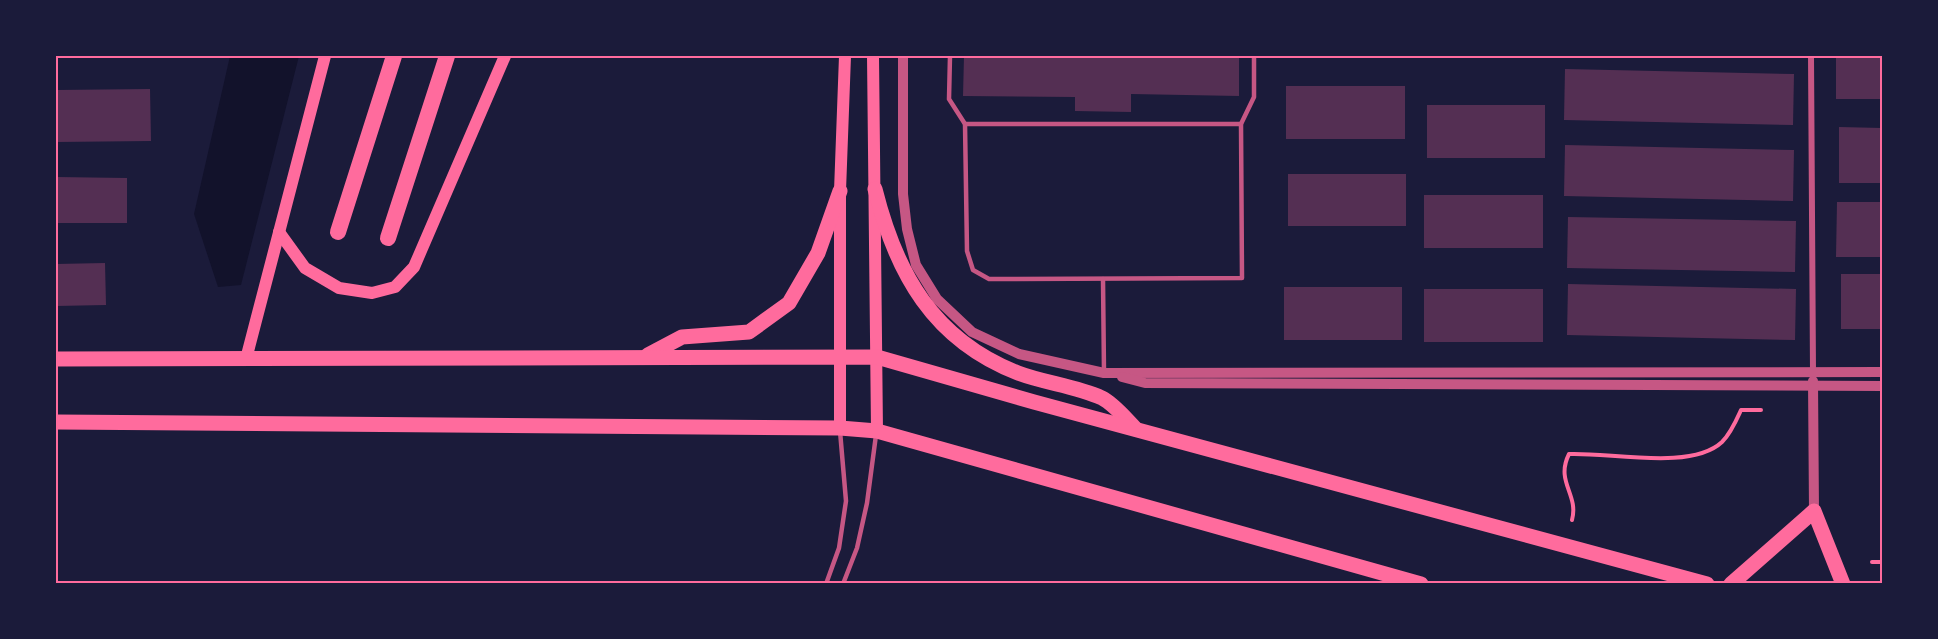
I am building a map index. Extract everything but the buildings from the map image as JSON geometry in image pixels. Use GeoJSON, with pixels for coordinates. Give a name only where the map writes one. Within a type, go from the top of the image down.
{"type":"FeatureCollection","features":[{"type":"Feature","properties":{"kind":"highway"},"geometry":{"type":"LineString","coordinates":[[371,133],[388,56]]}},
{"type":"Feature","properties":{"kind":"highway"},"geometry":{"type":"LineString","coordinates":[[338,232],[394,56]]}},
{"type":"Feature","properties":{"kind":"highway"},"geometry":{"type":"LineString","coordinates":[[388,238],[447,56]]}},
{"type":"Feature","properties":{"kind":"main road"},"geometry":{"type":"LineString","coordinates":[[246,359],[326,56]]}},
{"type":"Feature","properties":{"kind":"main road"},"geometry":{"type":"LineString","coordinates":[[279,232],[305,268],[339,288],[372,293],[395,287],[414,267],[505,56]]}},
{"type":"Feature","properties":{"kind":"main road"},"geometry":{"type":"LineString","coordinates":[[840,428],[840,191],[845,56]]}},
{"type":"Feature","properties":{"kind":"main road"},"geometry":{"type":"LineString","coordinates":[[873,56],[877,430]]}},
{"type":"Feature","properties":{"kind":"main road"},"geometry":{"type":"LineString","coordinates":[[875,189],[883,220],[904,271],[921,299],[945,328],[976,353],[1018,373],[1103,399],[1138,430]]}},
{"type":"Feature","properties":{"kind":"main road"},"geometry":{"type":"LineString","coordinates":[[644,357],[682,338],[749,332],[789,303],[818,253],[840,191]]}},
{"type":"Feature","properties":{"kind":"main road"},"geometry":{"type":"LineString","coordinates":[[56,359],[877,357],[1707,584]]}},
{"type":"Feature","properties":{"kind":"main road"},"geometry":{"type":"LineString","coordinates":[[56,422],[877,430],[1412,582]]}},
{"type":"Feature","properties":{"kind":"main road"},"geometry":{"type":"LineString","coordinates":[[1731,584],[1814,511],[1843,584]]}},
{"type":"Feature","properties":{"kind":"street"},"geometry":{"type":"LineString","coordinates":[[903,56],[903,194],[907,229],[916,265],[937,299],[972,332],[1019,354],[1145,383],[1882,386]]}},
{"type":"Feature","properties":{"kind":"street"},"geometry":{"type":"LineString","coordinates":[[1811,56],[1814,511]]}},
{"type":"Feature","properties":{"kind":"street"},"geometry":{"type":"LineString","coordinates":[[1104,373],[1882,372]]}},
{"type":"Feature","properties":{"kind":"lane"},"geometry":{"type":"LineString","coordinates":[[950,56],[950,99],[965,124],[967,251],[973,270],[989,279],[1242,278],[1241,124],[1254,97],[1254,56]]}},
{"type":"Feature","properties":{"kind":"lane"},"geometry":{"type":"LineString","coordinates":[[965,124],[1241,124]]}},
{"type":"Feature","properties":{"kind":"lane"},"geometry":{"type":"LineString","coordinates":[[1103,279],[1104,373]]}},
{"type":"Feature","properties":{"kind":"lane"},"geometry":{"type":"LineString","coordinates":[[826,584],[839,548],[846,501],[840,428]]}},
{"type":"Feature","properties":{"kind":"lane"},"geometry":{"type":"LineString","coordinates":[[843,584],[857,548],[867,503],[877,430]]}},
{"type":"Feature","properties":{"kind":"path"},"geometry":{"type":"LineString","coordinates":[[1572,520],[1573,498],[1565,484],[1564,473],[1569,454],[1642,458],[1694,456],[1721,443],[1731,430],[1741,410],[1761,410]]}},
{"type":"Feature","properties":{"kind":"path"},"geometry":{"type":"LineString","coordinates":[[1872,562],[1882,562]]}},
{"type":"Feature","properties":{"kind":"shaded area"},"geometry":{"type":"Polygon","coordinates":[[[230,56],[299,56],[241,285],[218,287],[194,214],[230,56]]]}}]}
